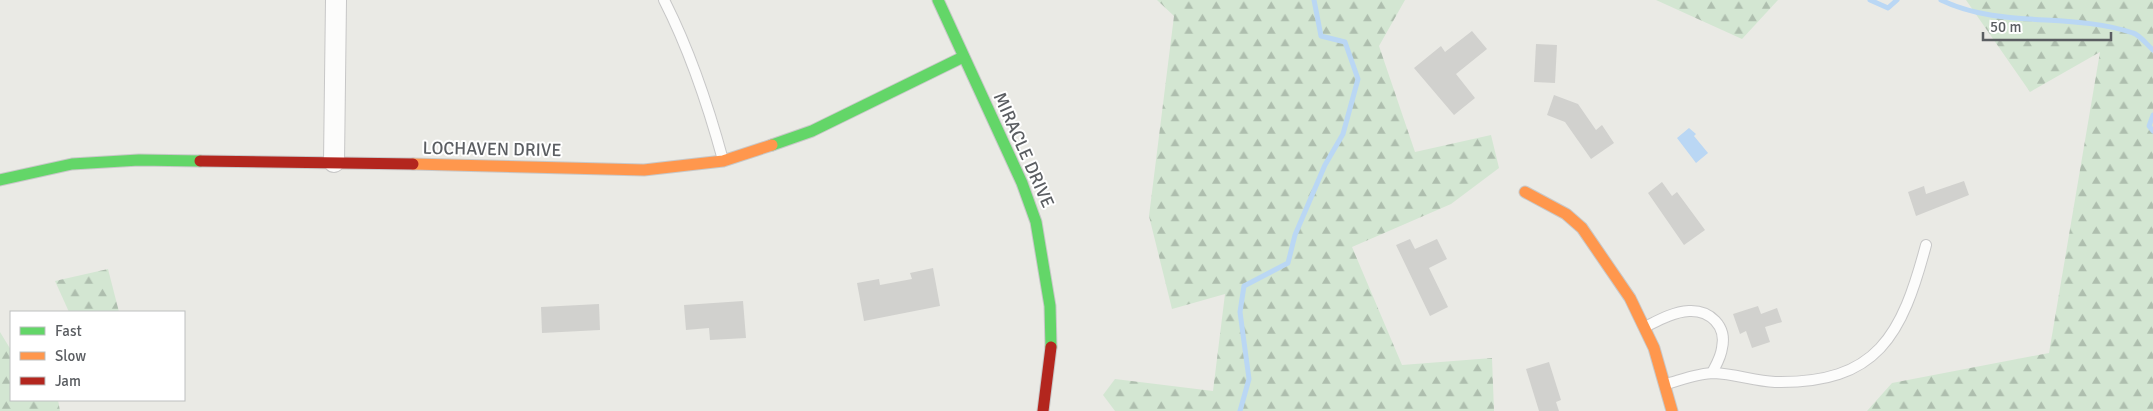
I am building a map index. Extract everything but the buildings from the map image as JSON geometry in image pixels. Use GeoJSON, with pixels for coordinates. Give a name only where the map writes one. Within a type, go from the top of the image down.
{"type":"FeatureCollection","features":[{"type":"Feature","properties":{"kind":"street"},"geometry":{"type":"LineString","coordinates":[[334,162],[336,0]]}},
{"type":"Feature","properties":{"kind":"street","name":"MIRACLE DRIVE"},"geometry":{"type":"LineString","coordinates":[[938,0],[1022,183],[1036,222],[1050,306],[1051,354],[1043,411]]}},
{"type":"Feature","properties":{"kind":"street","name":"LOCHAVEN DRIVE"},"geometry":{"type":"LineString","coordinates":[[0,180],[72,164],[141,160],[334,162],[644,170],[723,161],[812,131],[963,57]]}},
{"type":"Feature","properties":{"kind":"street"},"geometry":{"type":"LineString","coordinates":[[1525,192],[1566,214],[1582,228],[1630,298],[1654,348],[1672,411]]}},
{"type":"Feature","properties":{"kind":"lane"},"geometry":{"type":"LineString","coordinates":[[664,0],[679,28],[711,115],[723,161]]}},
{"type":"Feature","properties":{"kind":"lane"},"geometry":{"type":"LineString","coordinates":[[1665,384],[1712,373],[1732,374],[1774,382],[1827,378],[1850,370],[1873,356],[1893,333],[1905,313],[1926,246]]}},
{"type":"Feature","properties":{"kind":"lane"},"geometry":{"type":"LineString","coordinates":[[1644,327],[1672,314],[1690,311],[1704,312],[1713,318],[1719,325],[1723,346],[1719,360],[1712,373]]}},
{"type":"Feature","properties":{"kind":"green space"},"geometry":{"type":"Polygon","coordinates":[[[1157,0],[1405,0],[1379,46],[1415,152],[1491,135],[1499,168],[1451,204],[1352,247],[1402,365],[1492,358],[1494,411],[1115,411],[1103,395],[1115,379],[1213,391],[1225,294],[1172,309],[1149,216],[1174,16],[1157,0]]]}},
{"type":"Feature","properties":{"kind":"green space"},"geometry":{"type":"Polygon","coordinates":[[[1656,0],[1778,0],[1742,39],[1656,0]]]}},
{"type":"Feature","properties":{"kind":"green space"},"geometry":{"type":"Polygon","coordinates":[[[1966,0],[2153,0],[2153,411],[1867,411],[1892,383],[2049,353],[2100,52],[2030,92],[1966,0]]]}},
{"type":"Feature","properties":{"kind":"green space"},"geometry":{"type":"Polygon","coordinates":[[[108,269],[119,311],[69,311],[55,281],[108,269]]]}},
{"type":"Feature","properties":{"kind":"green space"},"geometry":{"type":"Polygon","coordinates":[[[0,332],[10,348],[10,401],[58,401],[60,411],[0,411],[0,332]]]}},
{"type":"Feature","properties":{"kind":"water"},"geometry":{"type":"Polygon","coordinates":[[[1689,128],[1696,134],[1694,136],[1708,153],[1696,163],[1677,138],[1689,128]]]}},
{"type":"Feature","properties":{"kind":"waterway"},"geometry":{"type":"LineString","coordinates":[[1240,411],[1249,379],[1240,312],[1244,286],[1288,263],[1295,235],[1325,165],[1343,134],[1358,79],[1345,42],[1321,36],[1314,0]]}},
{"type":"Feature","properties":{"kind":"waterway"},"geometry":{"type":"LineString","coordinates":[[1870,0],[1888,8],[1897,0]]}},
{"type":"Feature","properties":{"kind":"waterway"},"geometry":{"type":"LineString","coordinates":[[1941,0],[1964,9],[2012,18],[2086,23],[2110,27],[2136,34],[2153,50]]}},
{"type":"Feature","properties":{"kind":"waterway"},"geometry":{"type":"LineString","coordinates":[[2153,115],[2149,126],[2153,131]]}},
{"type":"Feature","properties":{"kind":"traffic: fast"},"geometry":{"type":"LineString","coordinates":[[938,0],[1022,183],[1036,222],[1050,306],[1051,347]]}},
{"type":"Feature","properties":{"kind":"traffic: fast"},"geometry":{"type":"LineString","coordinates":[[772,145],[812,131],[963,57]]}},
{"type":"Feature","properties":{"kind":"traffic: fast"},"geometry":{"type":"LineString","coordinates":[[0,180],[72,164],[139,160],[200,161]]}},
{"type":"Feature","properties":{"kind":"traffic: slow"},"geometry":{"type":"LineString","coordinates":[[413,164],[644,170],[723,161],[772,145]]}},
{"type":"Feature","properties":{"kind":"traffic: slow"},"geometry":{"type":"LineString","coordinates":[[1525,192],[1566,214],[1582,228],[1630,298],[1654,348],[1672,411]]}},
{"type":"Feature","properties":{"kind":"traffic: jam"},"geometry":{"type":"LineString","coordinates":[[200,161],[413,164]]}},
{"type":"Feature","properties":{"kind":"traffic: jam"},"geometry":{"type":"LineString","coordinates":[[1043,411],[1051,347]]}}]}
